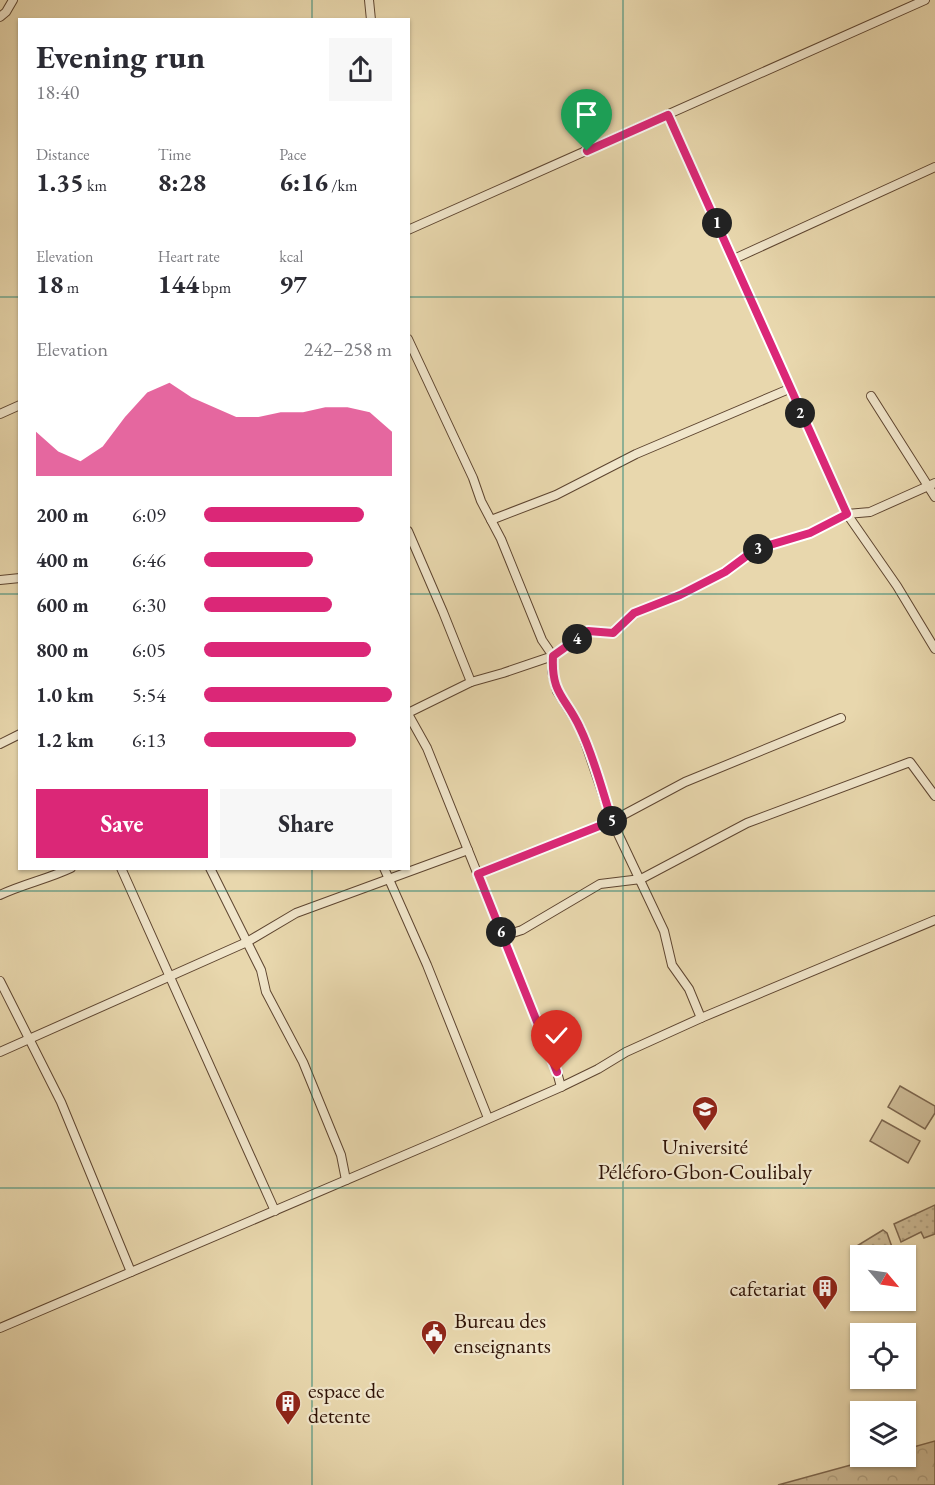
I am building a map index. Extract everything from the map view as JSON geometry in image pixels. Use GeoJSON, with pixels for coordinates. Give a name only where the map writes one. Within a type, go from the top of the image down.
{"type":"FeatureCollection","features":[{"type":"Feature","properties":{"kind":"street"},"geometry":{"type":"LineString","coordinates":[[0,16],[6,12],[13,0]]}},
{"type":"Feature","properties":{"kind":"street"},"geometry":{"type":"LineString","coordinates":[[369,0],[371,18]]}},
{"type":"Feature","properties":{"kind":"street"},"geometry":{"type":"LineString","coordinates":[[410,229],[926,0]]}},
{"type":"Feature","properties":{"kind":"street"},"geometry":{"type":"LineString","coordinates":[[668,115],[847,514],[934,644]]}},
{"type":"Feature","properties":{"kind":"street"},"geometry":{"type":"LineString","coordinates":[[734,259],[935,167]]}},
{"type":"Feature","properties":{"kind":"street"},"geometry":{"type":"LineString","coordinates":[[410,343],[501,539],[542,640],[553,656],[552,671],[557,691],[580,727],[612,821],[664,931],[672,965],[689,989],[701,1018]]}},
{"type":"Feature","properties":{"kind":"street"},"geometry":{"type":"LineString","coordinates":[[491,520],[555,495],[636,454],[789,389]]}},
{"type":"Feature","properties":{"kind":"street"},"geometry":{"type":"LineString","coordinates":[[871,396],[932,485],[935,497]]}},
{"type":"Feature","properties":{"kind":"street"},"geometry":{"type":"LineString","coordinates":[[0,414],[18,406]]}},
{"type":"Feature","properties":{"kind":"street"},"geometry":{"type":"LineString","coordinates":[[410,713],[471,682],[553,656],[588,631],[613,633],[634,613],[680,595],[725,572],[756,549],[810,533],[847,514],[870,512],[932,485]]}},
{"type":"Feature","properties":{"kind":"street"},"geometry":{"type":"LineString","coordinates":[[410,536],[471,682]]}},
{"type":"Feature","properties":{"kind":"street"},"geometry":{"type":"LineString","coordinates":[[0,580],[18,578]]}},
{"type":"Feature","properties":{"kind":"street"},"geometry":{"type":"LineString","coordinates":[[410,718],[427,748],[561,1087]]}},
{"type":"Feature","properties":{"kind":"street"},"geometry":{"type":"LineString","coordinates":[[478,874],[612,821],[685,783],[841,718]]}},
{"type":"Feature","properties":{"kind":"street"},"geometry":{"type":"LineString","coordinates":[[0,744],[18,735]]}},
{"type":"Feature","properties":{"kind":"street"},"geometry":{"type":"LineString","coordinates":[[503,936],[522,930],[600,884],[641,879],[747,823],[910,762],[931,783],[935,796]]}},
{"type":"Feature","properties":{"kind":"street"},"geometry":{"type":"LineString","coordinates":[[0,1052],[247,942],[296,913],[468,850]]}},
{"type":"Feature","properties":{"kind":"street"},"geometry":{"type":"LineString","coordinates":[[0,895],[67,870]]}},
{"type":"Feature","properties":{"kind":"street"},"geometry":{"type":"LineString","coordinates":[[123,870],[275,1211]]}},
{"type":"Feature","properties":{"kind":"street"},"geometry":{"type":"LineString","coordinates":[[211,870],[261,970],[266,992],[303,1062],[341,1155],[346,1180]]}},
{"type":"Feature","properties":{"kind":"street"},"geometry":{"type":"LineString","coordinates":[[385,870],[427,965],[488,1118]]}},
{"type":"Feature","properties":{"kind":"street"},"geometry":{"type":"LineString","coordinates":[[0,1328],[561,1087],[626,1052],[701,1018],[935,920]]}},
{"type":"Feature","properties":{"kind":"street"},"geometry":{"type":"LineString","coordinates":[[0,981],[61,1102],[131,1272]]}},
{"type":"Feature","properties":{"kind":"green space"},"geometry":{"type":"Polygon","coordinates":[[[900,1086],[935,1106],[935,1113],[925,1129],[888,1107],[900,1086]]]}},
{"type":"Feature","properties":{"kind":"green space"},"geometry":{"type":"Polygon","coordinates":[[[882,1120],[920,1141],[908,1163],[870,1141],[882,1120]]]}},
{"type":"Feature","properties":{"kind":"green space"},"geometry":{"type":"Polygon","coordinates":[[[935,1205],[935,1234],[924,1238],[921,1232],[901,1242],[894,1224],[935,1205]]]}},
{"type":"Feature","properties":{"kind":"green space"},"geometry":{"type":"Polygon","coordinates":[[[883,1230],[887,1233],[891,1245],[858,1245],[883,1230]]]}},
{"type":"Feature","properties":{"kind":"green space"},"geometry":{"type":"Polygon","coordinates":[[[935,1441],[935,1485],[778,1485],[850,1465],[916,1467],[916,1446],[935,1441]]]}},
{"type":"Feature","properties":{"kind":"place","name":"Université Péléforo-Gbon-Coulibaly"},"geometry":{"type":"Point","coordinates":[705,1132]}},
{"type":"Feature","properties":{"kind":"place","name":"cafetariat"},"geometry":{"type":"Point","coordinates":[825,1311]}},
{"type":"Feature","properties":{"kind":"place","name":"Bureau des enseignants"},"geometry":{"type":"Point","coordinates":[434,1356]}},
{"type":"Feature","properties":{"kind":"place","name":"espace de detente"},"geometry":{"type":"Point","coordinates":[288,1426]}},
{"type":"Feature","properties":{"kind":"route"},"geometry":{"type":"LineString","coordinates":[[557,1072],[478,874],[612,821],[580,727],[557,691],[552,671],[553,656],[588,631],[613,633],[634,613],[680,595],[725,572],[756,549],[810,533],[847,514],[668,115],[587,151]]}}]}
